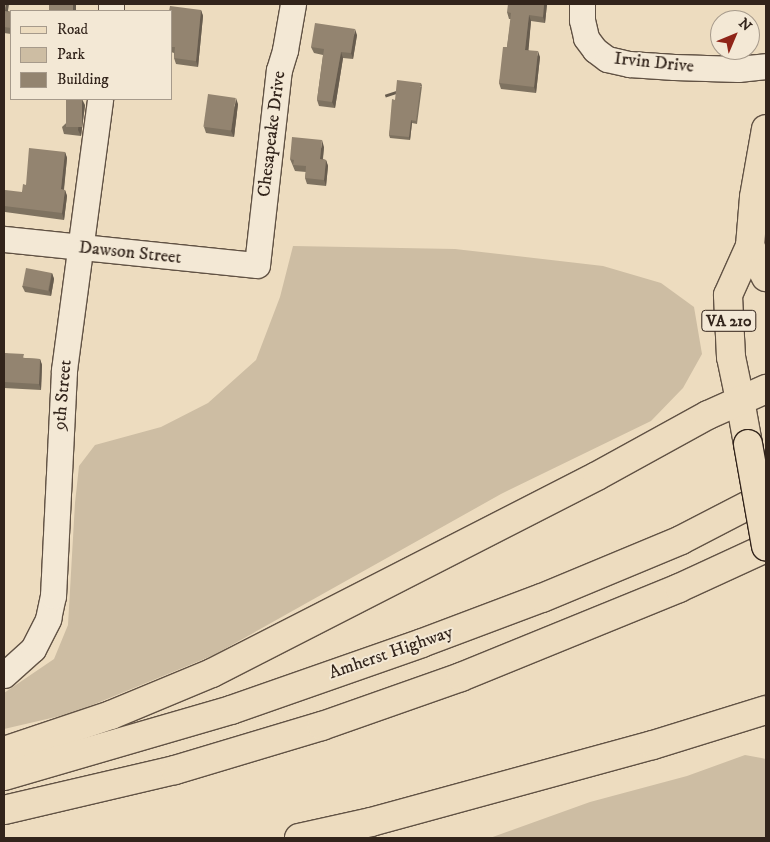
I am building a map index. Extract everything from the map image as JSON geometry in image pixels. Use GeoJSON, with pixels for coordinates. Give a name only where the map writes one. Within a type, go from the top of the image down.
{"type":"FeatureCollection","features":[{"type":"Feature","properties":{"kind":"main road","name":"VA 210"},"geometry":{"type":"LineString","coordinates":[[766,129],[754,197],[758,246],[728,295],[731,357],[766,547]]}},
{"type":"Feature","properties":{"kind":"main road"},"geometry":{"type":"LineString","coordinates":[[758,246],[766,277]]}},
{"type":"Feature","properties":{"kind":"main road"},"geometry":{"type":"LineString","coordinates":[[4,752],[111,715],[212,673],[597,476],[740,400],[766,389]]}},
{"type":"Feature","properties":{"kind":"main road","name":"Amherst Highway"},"geometry":{"type":"LineString","coordinates":[[4,776],[231,710],[422,643],[542,598],[681,540],[766,496]]}},
{"type":"Feature","properties":{"kind":"main road"},"geometry":{"type":"LineString","coordinates":[[4,810],[174,770],[322,726],[461,677],[679,588],[766,547]]}},
{"type":"Feature","properties":{"kind":"main road"},"geometry":{"type":"LineString","coordinates":[[299,838],[371,822],[653,745],[766,710]]}},
{"type":"Feature","properties":{"kind":"street","name":"Chesapeake Drive"},"geometry":{"type":"LineString","coordinates":[[256,265],[279,70],[285,50],[293,4]]}},
{"type":"Feature","properties":{"kind":"street","name":"Irvin Drive"},"geometry":{"type":"LineString","coordinates":[[582,4],[582,20],[586,38],[595,50],[607,59],[629,64],[674,67],[738,68],[766,66]]}},
{"type":"Feature","properties":{"kind":"street","name":"9th Street"},"geometry":{"type":"LineString","coordinates":[[4,675],[33,649],[48,619],[54,596],[64,370],[100,100]]}},
{"type":"Feature","properties":{"kind":"street","name":"Dawson Street"},"geometry":{"type":"LineString","coordinates":[[4,239],[256,265]]}},
{"type":"Feature","properties":{"kind":"green space"},"geometry":{"type":"Polygon","coordinates":[[[293,246],[455,249],[603,266],[661,283],[694,307],[702,354],[683,388],[651,421],[501,494],[214,655],[73,713],[4,729],[4,693],[54,659],[68,625],[79,466],[95,445],[161,427],[208,403],[256,360],[280,297],[293,246]]]}},
{"type":"Feature","properties":{"kind":"green space"},"geometry":{"type":"Polygon","coordinates":[[[745,755],[766,759],[766,838],[490,838],[590,802],[687,776],[745,755]]]}},
{"type":"Feature","properties":{"kind":"building"},"geometry":{"type":"Polygon","coordinates":[[[4,4],[6,4],[5,11],[10,12],[10,28],[4,27],[4,4]]]}},
{"type":"Feature","properties":{"kind":"building"},"geometry":{"type":"Polygon","coordinates":[[[49,4],[73,4],[73,10],[49,10],[49,4]]]}},
{"type":"Feature","properties":{"kind":"building"},"geometry":{"type":"Polygon","coordinates":[[[508,4],[544,4],[543,17],[529,15],[525,50],[538,51],[534,87],[499,83],[503,47],[507,47],[511,13],[507,12],[508,4]]]}},
{"type":"Feature","properties":{"kind":"building"},"geometry":{"type":"Polygon","coordinates":[[[170,6],[201,10],[196,61],[174,58],[175,47],[172,47],[172,10],[169,10],[170,6]]]}},
{"type":"Feature","properties":{"kind":"building"},"geometry":{"type":"Polygon","coordinates":[[[315,23],[355,29],[351,53],[341,52],[332,102],[317,100],[324,49],[311,47],[315,23]]]}},
{"type":"Feature","properties":{"kind":"building"},"geometry":{"type":"Polygon","coordinates":[[[397,80],[421,83],[416,121],[411,120],[409,137],[389,135],[392,99],[395,100],[397,80]]]}},
{"type":"Feature","properties":{"kind":"building"},"geometry":{"type":"Polygon","coordinates":[[[208,94],[236,98],[231,131],[203,127],[208,94]]]}},
{"type":"Feature","properties":{"kind":"building"},"geometry":{"type":"Polygon","coordinates":[[[66,100],[82,100],[82,127],[66,127],[66,100]]]}},
{"type":"Feature","properties":{"kind":"building"},"geometry":{"type":"Polygon","coordinates":[[[292,137],[322,140],[320,159],[326,160],[324,180],[305,178],[306,166],[293,165],[294,160],[290,159],[292,137]]]}},
{"type":"Feature","properties":{"kind":"building"},"geometry":{"type":"Polygon","coordinates":[[[29,148],[65,152],[61,189],[65,190],[62,213],[4,206],[5,190],[22,192],[23,184],[26,185],[29,148]]]}},
{"type":"Feature","properties":{"kind":"building"},"geometry":{"type":"Polygon","coordinates":[[[26,268],[52,273],[48,291],[23,286],[26,268]]]}},
{"type":"Feature","properties":{"kind":"building"},"geometry":{"type":"Polygon","coordinates":[[[4,353],[24,354],[23,358],[40,359],[39,384],[4,382],[4,353]]]}}]}
